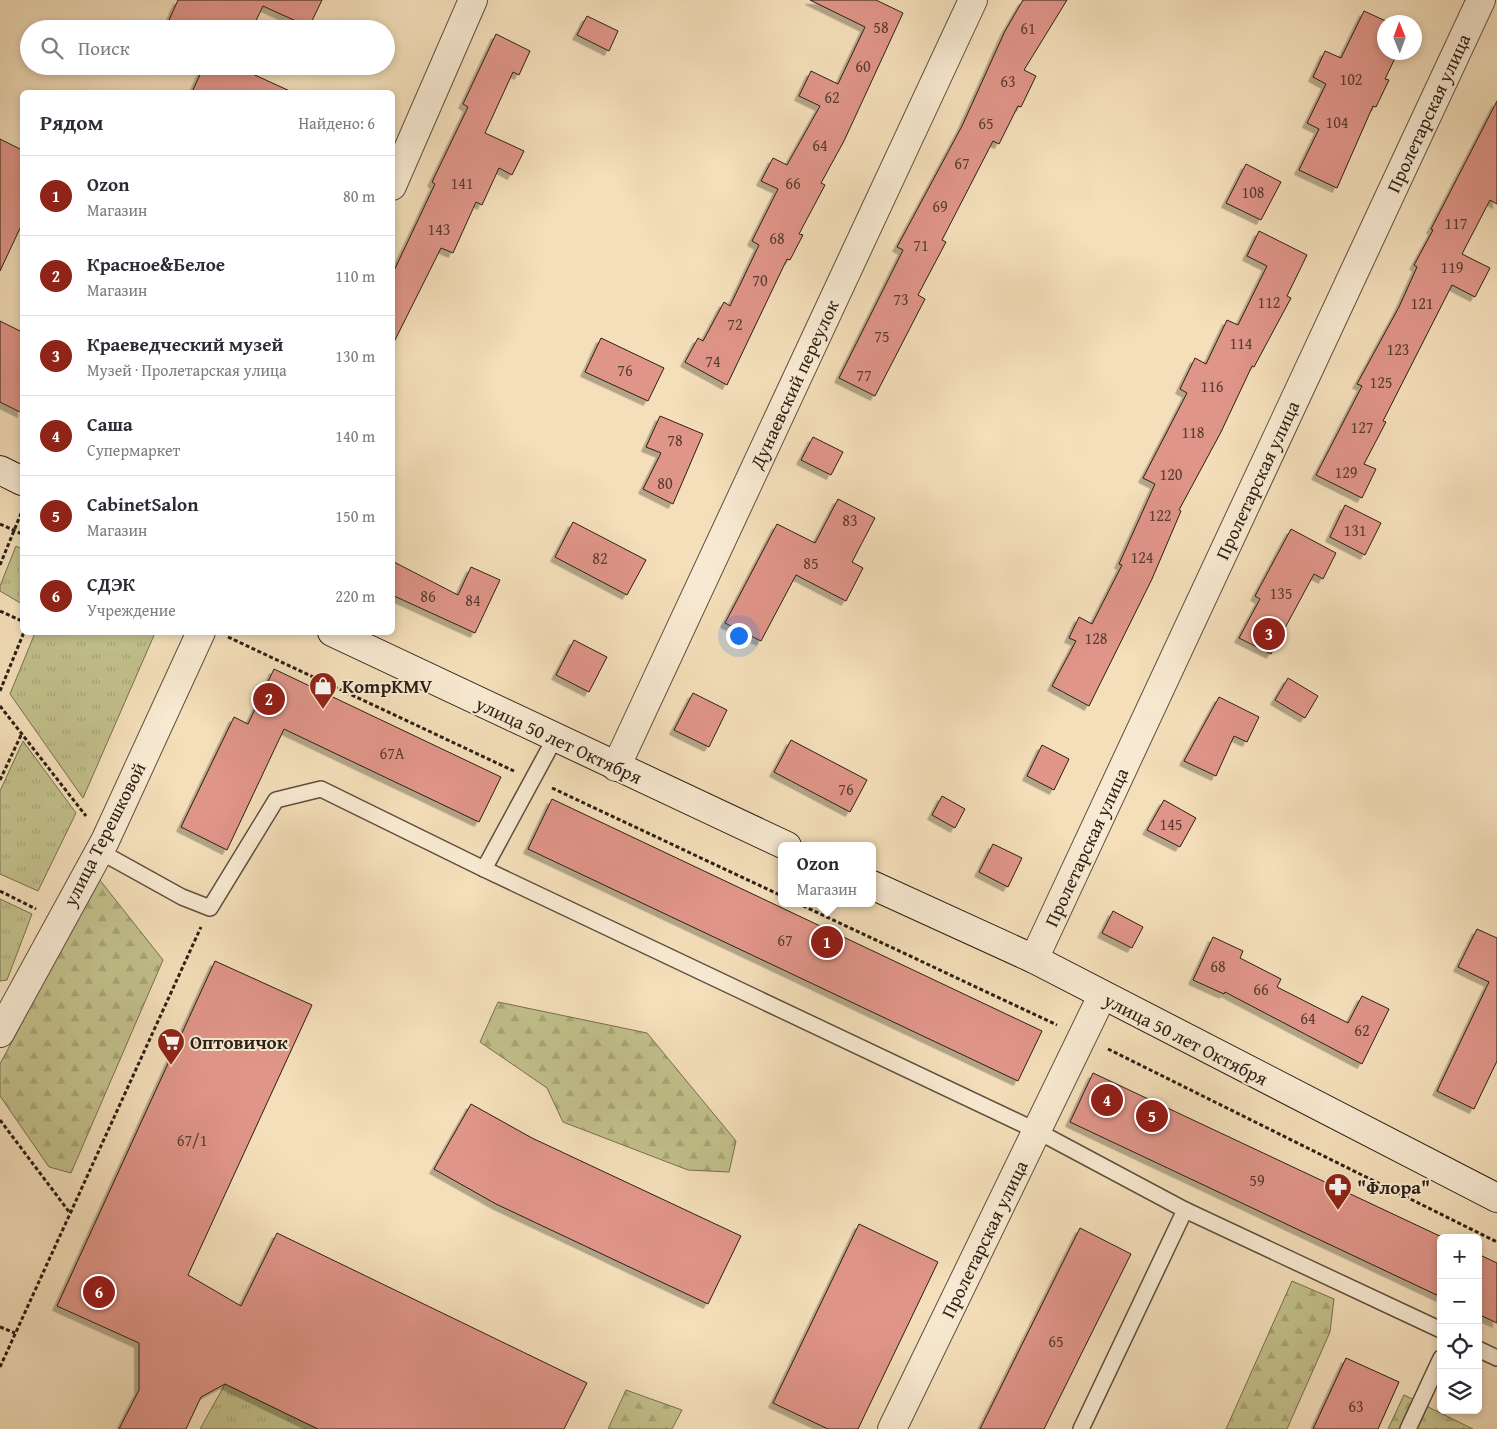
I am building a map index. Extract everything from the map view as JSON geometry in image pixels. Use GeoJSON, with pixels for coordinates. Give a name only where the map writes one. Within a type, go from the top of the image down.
{"type":"FeatureCollection","features":[{"type":"Feature","properties":{"kind":"street"},"geometry":{"type":"LineString","coordinates":[[395,179],[473,0]]}},
{"type":"Feature","properties":{"kind":"street","name":"Дунаевский переулок"},"geometry":{"type":"LineString","coordinates":[[616,767],[973,0]]}},
{"type":"Feature","properties":{"kind":"street","name":"Пролетарская улица"},"geometry":{"type":"LineString","coordinates":[[1034,959],[1481,0]]}},
{"type":"Feature","properties":{"kind":"street"},"geometry":{"type":"LineString","coordinates":[[0,470],[20,480]]}},
{"type":"Feature","properties":{"kind":"street","name":"улица Терешковой"},"geometry":{"type":"LineString","coordinates":[[1,1029],[102,846],[210,635]]}},
{"type":"Feature","properties":{"kind":"street","name":"улица 50 лет Октября"},"geometry":{"type":"LineString","coordinates":[[338,635],[778,842]]}},
{"type":"Feature","properties":{"kind":"street","name":"улица 50 лет Октября"},"geometry":{"type":"LineString","coordinates":[[876,887],[1034,959],[1102,996],[1495,1192]]}},
{"type":"Feature","properties":{"kind":"street","name":"Пролетарская улица"},"geometry":{"type":"LineString","coordinates":[[892,1429],[1102,996]]}},
{"type":"Feature","properties":{"kind":"lane"},"geometry":{"type":"LineString","coordinates":[[484,870],[555,738]]}},
{"type":"Feature","properties":{"kind":"lane"},"geometry":{"type":"LineString","coordinates":[[102,846],[182,897],[210,908],[276,800],[321,789],[484,870],[1036,1131],[1185,1210],[1437,1328]]}},
{"type":"Feature","properties":{"kind":"lane"},"geometry":{"type":"LineString","coordinates":[[1081,1429],[1185,1210]]}},
{"type":"Feature","properties":{"kind":"lane"},"geometry":{"type":"LineString","coordinates":[[1482,1350],[1497,1358]]}},
{"type":"Feature","properties":{"kind":"lane"},"geometry":{"type":"LineString","coordinates":[[1408,1429],[1437,1367]]}},
{"type":"Feature","properties":{"kind":"path"},"geometry":{"type":"LineString","coordinates":[[0,565],[20,516]]}},
{"type":"Feature","properties":{"kind":"path"},"geometry":{"type":"LineString","coordinates":[[0,524],[20,533]]}},
{"type":"Feature","properties":{"kind":"path"},"geometry":{"type":"LineString","coordinates":[[0,611],[20,620]]}},
{"type":"Feature","properties":{"kind":"path"},"geometry":{"type":"LineString","coordinates":[[0,691],[23,635]]}},
{"type":"Feature","properties":{"kind":"path"},"geometry":{"type":"LineString","coordinates":[[215,635],[534,780],[778,894]]}},
{"type":"Feature","properties":{"kind":"path"},"geometry":{"type":"LineString","coordinates":[[0,706],[22,732],[102,846]]}},
{"type":"Feature","properties":{"kind":"path"},"geometry":{"type":"LineString","coordinates":[[0,780],[22,732]]}},
{"type":"Feature","properties":{"kind":"path"},"geometry":{"type":"LineString","coordinates":[[0,891],[59,921]]}},
{"type":"Feature","properties":{"kind":"path"},"geometry":{"type":"LineString","coordinates":[[806,907],[1083,1037],[1497,1242]]}},
{"type":"Feature","properties":{"kind":"path"},"geometry":{"type":"LineString","coordinates":[[0,1367],[210,908]]}},
{"type":"Feature","properties":{"kind":"path"},"geometry":{"type":"LineString","coordinates":[[0,1120],[70,1213]]}},
{"type":"Feature","properties":{"kind":"path"},"geometry":{"type":"LineString","coordinates":[[0,1326],[16,1334]]}},
{"type":"Feature","properties":{"kind":"green space"},"geometry":{"type":"Polygon","coordinates":[[[16,546],[20,548],[20,603],[0,591],[0,586],[16,546]]]}},
{"type":"Feature","properties":{"kind":"green space"},"geometry":{"type":"Polygon","coordinates":[[[34,635],[154,635],[83,798],[10,694],[34,635]]]}},
{"type":"Feature","properties":{"kind":"green space"},"geometry":{"type":"Polygon","coordinates":[[[23,741],[76,813],[38,891],[0,874],[0,791],[23,741]]]}},
{"type":"Feature","properties":{"kind":"green space"},"geometry":{"type":"Polygon","coordinates":[[[99,879],[163,960],[71,1173],[49,1167],[0,1096],[0,1064],[99,879]]]}},
{"type":"Feature","properties":{"kind":"green space"},"geometry":{"type":"Polygon","coordinates":[[[0,899],[32,914],[7,980],[0,981],[0,899]]]}},
{"type":"Feature","properties":{"kind":"green space"},"geometry":{"type":"Polygon","coordinates":[[[498,1002],[647,1033],[736,1141],[729,1172],[688,1170],[563,1122],[547,1088],[480,1042],[498,1002]]]}},
{"type":"Feature","properties":{"kind":"green space"},"geometry":{"type":"Polygon","coordinates":[[[1292,1281],[1334,1299],[1330,1332],[1287,1429],[1226,1429],[1292,1281]]]}},
{"type":"Feature","properties":{"kind":"green space"},"geometry":{"type":"Polygon","coordinates":[[[225,1384],[318,1429],[200,1429],[225,1384]]]}},
{"type":"Feature","properties":{"kind":"green space"},"geometry":{"type":"Polygon","coordinates":[[[626,1390],[682,1410],[672,1429],[608,1429],[626,1390]]]}},
{"type":"Feature","properties":{"kind":"green space"},"geometry":{"type":"Polygon","coordinates":[[[1404,1395],[1437,1411],[1437,1414],[1443,1414],[1473,1429],[1388,1429],[1404,1395]]]}},
{"type":"Feature","properties":{"kind":"building"},"geometry":{"type":"Polygon","coordinates":[[[178,0],[322,0],[312,20],[294,20],[263,6],[256,20],[169,20],[178,0]]]}},
{"type":"Feature","properties":{"kind":"building"},"geometry":{"type":"Polygon","coordinates":[[[810,0],[876,0],[903,13],[844,141],[821,183],[825,185],[799,234],[803,235],[790,260],[787,259],[727,385],[685,362],[698,338],[703,341],[724,302],[730,306],[759,245],[752,241],[778,189],[761,181],[773,158],[787,165],[820,106],[799,96],[811,71],[838,84],[865,27],[810,0]]]}},
{"type":"Feature","properties":{"kind":"building"},"geometry":{"type":"Polygon","coordinates":[[[1023,0],[1067,0],[1024,70],[1036,76],[1021,107],[1018,106],[999,144],[993,141],[942,240],[946,242],[918,295],[925,299],[875,396],[839,378],[903,250],[897,247],[962,126],[1005,31],[1023,0]]]}},
{"type":"Feature","properties":{"kind":"building"},"geometry":{"type":"Polygon","coordinates":[[[1364,11],[1377,17],[1377,60],[1394,60],[1385,79],[1389,80],[1376,107],[1373,106],[1337,188],[1299,170],[1319,129],[1307,123],[1326,84],[1313,77],[1325,51],[1341,58],[1364,11]]]}},
{"type":"Feature","properties":{"kind":"building"},"geometry":{"type":"Polygon","coordinates":[[[587,16],[618,31],[609,51],[577,35],[587,16]]]}},
{"type":"Feature","properties":{"kind":"building"},"geometry":{"type":"Polygon","coordinates":[[[496,34],[530,51],[519,75],[513,72],[485,133],[524,151],[512,175],[499,168],[482,205],[476,202],[453,253],[441,248],[395,340],[395,269],[435,184],[432,182],[468,107],[463,104],[496,34]]]}},
{"type":"Feature","properties":{"kind":"building"},"geometry":{"type":"Polygon","coordinates":[[[200,75],[255,75],[288,90],[193,90],[200,75]]]}},
{"type":"Feature","properties":{"kind":"building"},"geometry":{"type":"Polygon","coordinates":[[[1497,101],[1497,204],[1490,200],[1462,254],[1490,268],[1475,297],[1452,285],[1383,421],[1386,422],[1364,464],[1376,469],[1362,498],[1316,475],[1362,386],[1357,384],[1399,307],[1417,267],[1414,265],[1433,230],[1431,229],[1497,101]]]}},
{"type":"Feature","properties":{"kind":"building"},"geometry":{"type":"Polygon","coordinates":[[[0,139],[20,149],[20,228],[0,271],[0,139]]]}},
{"type":"Feature","properties":{"kind":"building"},"geometry":{"type":"Polygon","coordinates":[[[1246,164],[1281,182],[1261,220],[1226,203],[1246,164]]]}},
{"type":"Feature","properties":{"kind":"building"},"geometry":{"type":"Polygon","coordinates":[[[1259,231],[1307,255],[1287,296],[1291,298],[1254,367],[1252,366],[1221,432],[1179,510],[1181,511],[1152,579],[1089,706],[1052,686],[1076,641],[1069,638],[1079,617],[1092,624],[1122,565],[1119,564],[1155,484],[1143,478],[1187,393],[1180,389],[1195,358],[1206,364],[1227,320],[1238,325],[1267,266],[1247,256],[1259,231]]]}},
{"type":"Feature","properties":{"kind":"building"},"geometry":{"type":"Polygon","coordinates":[[[0,321],[20,331],[20,412],[0,402],[0,321]]]}},
{"type":"Feature","properties":{"kind":"building"},"geometry":{"type":"Polygon","coordinates":[[[601,338],[664,368],[648,401],[585,372],[601,338]]]}},
{"type":"Feature","properties":{"kind":"building"},"geometry":{"type":"Polygon","coordinates":[[[660,416],[703,434],[673,504],[643,489],[661,453],[646,447],[660,416]]]}},
{"type":"Feature","properties":{"kind":"building"},"geometry":{"type":"Polygon","coordinates":[[[813,437],[843,452],[831,475],[801,460],[813,437]]]}},
{"type":"Feature","properties":{"kind":"building"},"geometry":{"type":"Polygon","coordinates":[[[838,499],[875,518],[852,562],[863,568],[846,601],[796,575],[761,641],[725,623],[777,524],[815,543],[838,499]]]}},
{"type":"Feature","properties":{"kind":"building"},"geometry":{"type":"Polygon","coordinates":[[[1345,505],[1381,523],[1365,555],[1330,537],[1345,505]]]}},
{"type":"Feature","properties":{"kind":"building"},"geometry":{"type":"Polygon","coordinates":[[[573,522],[646,560],[627,595],[555,557],[573,522]]]}},
{"type":"Feature","properties":{"kind":"building"},"geometry":{"type":"Polygon","coordinates":[[[1291,529],[1336,553],[1323,579],[1314,574],[1271,654],[1239,638],[1260,599],[1255,596],[1291,529]]]}},
{"type":"Feature","properties":{"kind":"building"},"geometry":{"type":"Polygon","coordinates":[[[395,563],[458,595],[471,567],[500,580],[475,633],[395,596],[395,563]]]}},
{"type":"Feature","properties":{"kind":"building"},"geometry":{"type":"Polygon","coordinates":[[[574,640],[607,657],[589,692],[556,675],[574,640]]]}},
{"type":"Feature","properties":{"kind":"building"},"geometry":{"type":"Polygon","coordinates":[[[274,669],[501,777],[479,822],[284,729],[227,850],[181,827],[234,717],[248,724],[274,669]]]}},
{"type":"Feature","properties":{"kind":"building"},"geometry":{"type":"Polygon","coordinates":[[[1288,678],[1318,696],[1305,718],[1275,700],[1288,678]]]}},
{"type":"Feature","properties":{"kind":"building"},"geometry":{"type":"Polygon","coordinates":[[[693,693],[727,710],[709,747],[674,730],[693,693]]]}},
{"type":"Feature","properties":{"kind":"building"},"geometry":{"type":"Polygon","coordinates":[[[1219,697],[1259,717],[1247,742],[1234,736],[1216,776],[1184,761],[1219,697]]]}},
{"type":"Feature","properties":{"kind":"building"},"geometry":{"type":"Polygon","coordinates":[[[791,740],[867,780],[850,812],[774,772],[791,740]]]}},
{"type":"Feature","properties":{"kind":"building"},"geometry":{"type":"Polygon","coordinates":[[[1042,745],[1069,759],[1054,790],[1027,776],[1042,745]]]}},
{"type":"Feature","properties":{"kind":"building"},"geometry":{"type":"Polygon","coordinates":[[[942,796],[965,809],[955,828],[932,815],[942,796]]]}},
{"type":"Feature","properties":{"kind":"building"},"geometry":{"type":"Polygon","coordinates":[[[552,799],[1042,1031],[1018,1081],[528,849],[552,799]]]}},
{"type":"Feature","properties":{"kind":"building"},"geometry":{"type":"Polygon","coordinates":[[[1164,800],[1196,818],[1180,847],[1147,830],[1164,800]]]}},
{"type":"Feature","properties":{"kind":"building"},"geometry":{"type":"Polygon","coordinates":[[[993,844],[1022,858],[1008,887],[979,872],[993,844]]]}},
{"type":"Feature","properties":{"kind":"building"},"geometry":{"type":"Polygon","coordinates":[[[1113,911],[1143,927],[1132,948],[1102,933],[1113,911]]]}},
{"type":"Feature","properties":{"kind":"building"},"geometry":{"type":"Polygon","coordinates":[[[1477,929],[1497,938],[1497,1061],[1474,1109],[1437,1091],[1489,982],[1458,967],[1477,929]]]}},
{"type":"Feature","properties":{"kind":"building"},"geometry":{"type":"Polygon","coordinates":[[[1213,937],[1243,951],[1240,958],[1281,979],[1277,987],[1348,1023],[1362,996],[1389,1009],[1362,1064],[1225,992],[1224,994],[1193,980],[1213,937]]]}},
{"type":"Feature","properties":{"kind":"building"},"geometry":{"type":"Polygon","coordinates":[[[215,961],[312,1005],[188,1275],[241,1306],[277,1233],[587,1383],[564,1429],[318,1429],[225,1384],[201,1397],[186,1429],[119,1429],[139,1390],[139,1343],[57,1306],[215,961]]]}},
{"type":"Feature","properties":{"kind":"building"},"geometry":{"type":"Polygon","coordinates":[[[1093,1073],[1437,1235],[1437,1295],[1070,1122],[1093,1073]]]}},
{"type":"Feature","properties":{"kind":"building"},"geometry":{"type":"Polygon","coordinates":[[[471,1104],[532,1138],[741,1236],[708,1304],[496,1204],[434,1169],[471,1104]]]}},
{"type":"Feature","properties":{"kind":"building"},"geometry":{"type":"Polygon","coordinates":[[[859,1224],[938,1262],[858,1429],[828,1429],[773,1403],[859,1224]]]}},
{"type":"Feature","properties":{"kind":"building"},"geometry":{"type":"Polygon","coordinates":[[[1080,1228],[1131,1254],[1044,1429],[980,1429],[1080,1228]]]}},
{"type":"Feature","properties":{"kind":"building"},"geometry":{"type":"Polygon","coordinates":[[[1482,1256],[1497,1263],[1497,1323],[1482,1316],[1482,1256]]]}},
{"type":"Feature","properties":{"kind":"building"},"geometry":{"type":"Polygon","coordinates":[[[1346,1358],[1399,1382],[1378,1429],[1313,1429],[1346,1358]]]}},
{"type":"Feature","properties":{"kind":"place","name":"Краеведческий музей"},"geometry":{"type":"Point","coordinates":[1269,634]}},
{"type":"Feature","properties":{"kind":"place","name":"Красное&Белое"},"geometry":{"type":"Point","coordinates":[269,699]}},
{"type":"Feature","properties":{"kind":"place","name":"KompKMV"},"geometry":{"type":"Point","coordinates":[323,710]}},
{"type":"Feature","properties":{"kind":"place","name":"Ozon"},"geometry":{"type":"Point","coordinates":[827,942]}},
{"type":"Feature","properties":{"kind":"place","name":"Оптовичок"},"geometry":{"type":"Point","coordinates":[171,1066]}},
{"type":"Feature","properties":{"kind":"place","name":"Саша"},"geometry":{"type":"Point","coordinates":[1107,1100]}},
{"type":"Feature","properties":{"kind":"place","name":"CabinetSalon"},"geometry":{"type":"Point","coordinates":[1152,1116]}},
{"type":"Feature","properties":{"kind":"place","name":"\"Флора\""},"geometry":{"type":"Point","coordinates":[1338,1211]}},
{"type":"Feature","properties":{"kind":"place","name":"СДЭК"},"geometry":{"type":"Point","coordinates":[99,1292]}}]}
